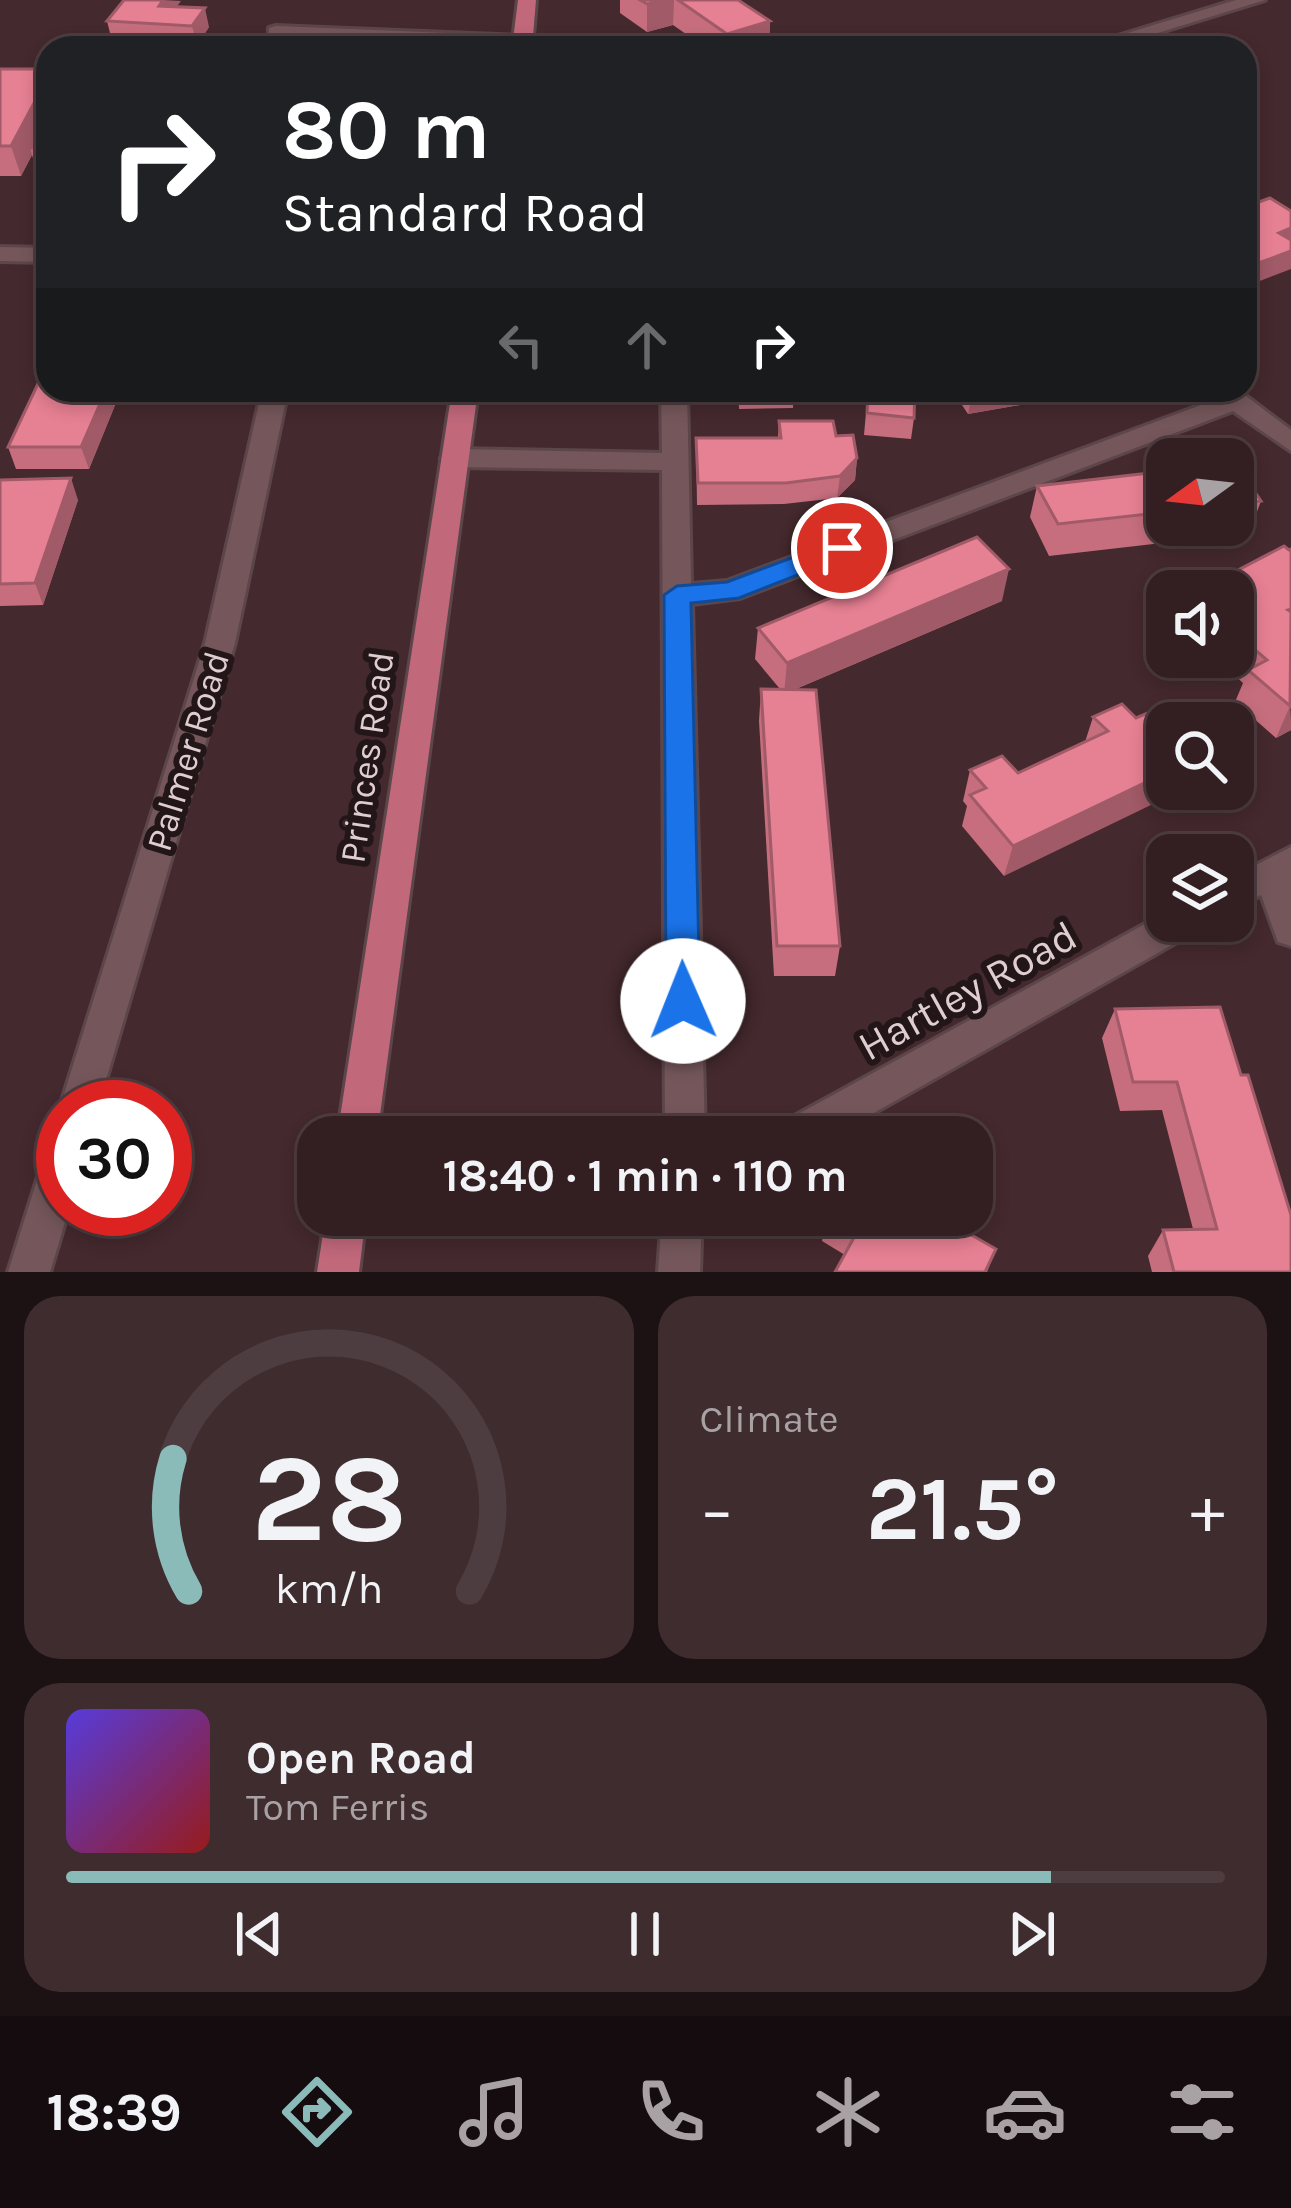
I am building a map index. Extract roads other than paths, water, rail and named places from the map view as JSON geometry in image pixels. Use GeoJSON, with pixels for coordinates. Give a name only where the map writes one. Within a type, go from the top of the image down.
{"type":"FeatureCollection","features":[{"type":"Feature","properties":{"kind":"main road"},"geometry":{"type":"LineString","coordinates":[[523,36],[527,0]]}},
{"type":"Feature","properties":{"kind":"main road","name":"Princes Road"},"geometry":{"type":"LineString","coordinates":[[360,1116],[462,402]]}},
{"type":"Feature","properties":{"kind":"main road"},"geometry":{"type":"LineString","coordinates":[[338,1272],[343,1236]]}},
{"type":"Feature","properties":{"kind":"street"},"geometry":{"type":"LineString","coordinates":[[1130,36],[1256,0]]}},
{"type":"Feature","properties":{"kind":"street"},"geometry":{"type":"LineString","coordinates":[[276,32],[352,36]]}},
{"type":"Feature","properties":{"kind":"street"},"geometry":{"type":"LineString","coordinates":[[0,254],[36,255]]}},
{"type":"Feature","properties":{"kind":"street","name":"Palmer Road"},"geometry":{"type":"LineString","coordinates":[[87,1080],[220,643],[272,402]]}},
{"type":"Feature","properties":{"kind":"street"},"geometry":{"type":"LineString","coordinates":[[674,402],[685,1116]]}},
{"type":"Feature","properties":{"kind":"street"},"geometry":{"type":"LineString","coordinates":[[677,595],[730,591],[1211,402]]}},
{"type":"Feature","properties":{"kind":"street"},"geometry":{"type":"LineString","coordinates":[[1238,402],[1291,443]]}},
{"type":"Feature","properties":{"kind":"street"},"geometry":{"type":"LineString","coordinates":[[454,458],[673,462]]}},
{"type":"Feature","properties":{"kind":"street"},"geometry":{"type":"LineString","coordinates":[[1254,882],[1281,867],[1291,931]]}},
{"type":"Feature","properties":{"kind":"street","name":"Hartley Road"},"geometry":{"type":"LineString","coordinates":[[832,1116],[1146,942]]}},
{"type":"Feature","properties":{"kind":"street"},"geometry":{"type":"LineString","coordinates":[[29,1272],[40,1236]]}},
{"type":"Feature","properties":{"kind":"street"},"geometry":{"type":"LineString","coordinates":[[679,1272],[681,1236]]}}]}
